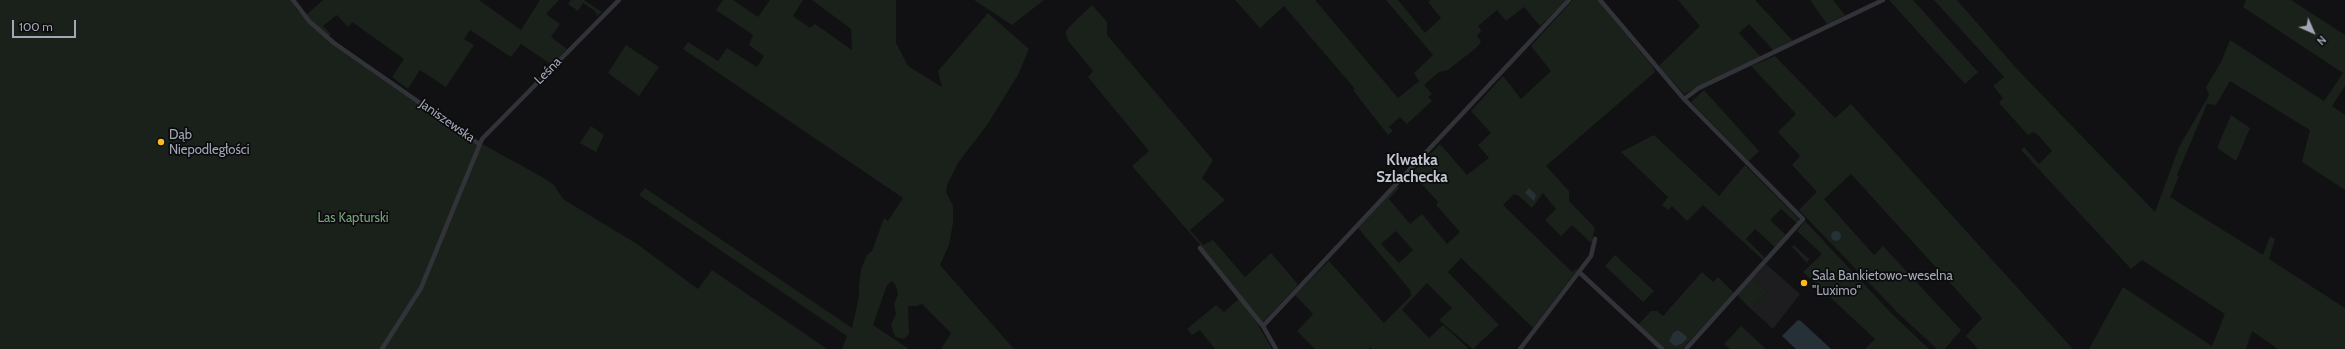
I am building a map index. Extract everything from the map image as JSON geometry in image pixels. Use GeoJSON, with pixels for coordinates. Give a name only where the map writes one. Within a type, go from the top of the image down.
{"type":"FeatureCollection","features":[{"type":"Feature","properties":{"kind":"street","name":"Janiszewska"},"geometry":{"type":"LineString","coordinates":[[294,0],[310,21],[334,43],[479,144],[421,288],[382,349]]}},
{"type":"Feature","properties":{"kind":"street","name":"Leśna"},"geometry":{"type":"LineString","coordinates":[[479,144],[489,130],[619,0]]}},
{"type":"Feature","properties":{"kind":"street"},"geometry":{"type":"LineString","coordinates":[[1263,326],[1570,0]]}},
{"type":"Feature","properties":{"kind":"street"},"geometry":{"type":"LineString","coordinates":[[1600,0],[1684,99],[1804,219],[1686,349]]}},
{"type":"Feature","properties":{"kind":"street"},"geometry":{"type":"LineString","coordinates":[[1684,99],[1699,88],[1883,0]]}},
{"type":"Feature","properties":{"kind":"street"},"geometry":{"type":"LineString","coordinates":[[1520,349],[1591,256],[1595,239]]}},
{"type":"Feature","properties":{"kind":"street"},"geometry":{"type":"LineString","coordinates":[[1200,248],[1263,326],[1276,349]]}},
{"type":"Feature","properties":{"kind":"street"},"geometry":{"type":"LineString","coordinates":[[1579,272],[1662,349]]}},
{"type":"Feature","properties":{"kind":"shaded area"},"geometry":{"type":"Polygon","coordinates":[[[1529,188],[1536,195],[1534,201],[1525,193],[1529,188]]]}},
{"type":"Feature","properties":{"kind":"shaded area"},"geometry":{"type":"Polygon","coordinates":[[[1834,231],[1838,231],[1841,236],[1838,241],[1834,241],[1831,238],[1831,234],[1834,231]]]}},
{"type":"Feature","properties":{"kind":"shaded area"},"geometry":{"type":"Polygon","coordinates":[[[1766,264],[1800,294],[1773,329],[1751,309],[1767,292],[1753,278],[1766,264]]]}},
{"type":"Feature","properties":{"kind":"shaded area"},"geometry":{"type":"Polygon","coordinates":[[[1798,320],[1801,321],[1831,349],[1796,349],[1782,336],[1798,320]]]}},
{"type":"Feature","properties":{"kind":"shaded area"},"geometry":{"type":"Polygon","coordinates":[[[1678,330],[1686,336],[1687,339],[1681,344],[1675,346],[1669,341],[1673,333],[1678,330]]]}},
{"type":"Feature","properties":{"kind":"green space","name":"Las Kapturski"},"geometry":{"type":"Polygon","coordinates":[[[0,0],[291,0],[297,10],[332,43],[472,141],[484,145],[544,178],[554,185],[563,199],[637,244],[698,289],[712,270],[827,349],[0,349],[0,0]]]}},
{"type":"Feature","properties":{"kind":"green space"},"geometry":{"type":"Polygon","coordinates":[[[323,0],[479,0],[521,30],[540,0],[559,0],[546,14],[560,24],[551,37],[567,49],[552,65],[521,44],[511,57],[470,30],[464,39],[474,45],[446,87],[420,70],[408,89],[392,77],[404,59],[352,22],[348,27],[337,15],[323,26],[331,34],[328,36],[306,15],[323,0]]]}},
{"type":"Feature","properties":{"kind":"green space"},"geometry":{"type":"Polygon","coordinates":[[[571,0],[584,0],[602,12],[597,16],[595,11],[583,3],[578,11],[568,4],[571,0]]]}},
{"type":"Feature","properties":{"kind":"green space"},"geometry":{"type":"Polygon","coordinates":[[[723,0],[733,0],[758,17],[770,0],[803,0],[793,16],[810,28],[815,24],[852,50],[851,29],[812,0],[896,0],[896,43],[908,66],[942,87],[938,71],[988,13],[1029,49],[1018,75],[987,125],[958,163],[947,185],[946,192],[953,206],[953,223],[949,245],[940,265],[1014,349],[941,349],[951,333],[922,304],[908,306],[909,334],[904,339],[895,337],[891,325],[896,314],[894,304],[898,294],[896,286],[892,281],[887,285],[873,325],[909,349],[842,349],[847,336],[639,195],[645,188],[852,328],[859,296],[861,269],[867,255],[872,251],[884,218],[888,221],[903,198],[683,49],[688,42],[718,61],[727,48],[757,67],[764,56],[749,45],[753,35],[716,10],[723,0]]]}},
{"type":"Feature","properties":{"kind":"green space"},"geometry":{"type":"Polygon","coordinates":[[[974,0],[1044,0],[1012,25],[974,0]]]}},
{"type":"Feature","properties":{"kind":"green space"},"geometry":{"type":"Polygon","coordinates":[[[1235,0],[1315,0],[1398,98],[1419,81],[1414,73],[1433,55],[1386,0],[1398,0],[1425,33],[1441,18],[1428,2],[1431,0],[1567,0],[1540,26],[1524,7],[1506,21],[1497,10],[1478,26],[1483,33],[1481,31],[1477,36],[1481,42],[1476,48],[1448,70],[1439,72],[1424,85],[1432,94],[1428,97],[1432,101],[1407,124],[1400,117],[1389,127],[1393,131],[1388,135],[1353,90],[1355,89],[1284,6],[1260,28],[1235,0]]]}},
{"type":"Feature","properties":{"kind":"green space"},"geometry":{"type":"Polygon","coordinates":[[[1573,0],[1597,0],[1653,67],[1655,72],[1546,166],[1569,191],[1569,201],[1595,228],[1591,243],[1572,225],[1561,236],[1545,220],[1556,209],[1543,193],[1532,208],[1519,196],[1514,194],[1503,205],[1572,272],[1576,269],[1577,270],[1533,328],[1461,258],[1448,272],[1499,325],[1473,349],[1439,320],[1452,308],[1427,283],[1402,310],[1429,338],[1443,325],[1469,349],[1372,349],[1370,347],[1369,349],[1315,349],[1297,331],[1313,314],[1295,295],[1329,261],[1384,323],[1411,296],[1410,290],[1358,228],[1397,186],[1399,188],[1389,199],[1410,224],[1422,214],[1447,244],[1460,232],[1436,205],[1438,202],[1412,173],[1440,144],[1467,175],[1489,158],[1478,145],[1491,133],[1471,111],[1503,76],[1521,99],[1551,71],[1531,46],[1573,0]],[[1396,231],[1381,244],[1399,263],[1413,250],[1396,231]]]}},
{"type":"Feature","properties":{"kind":"green space"},"geometry":{"type":"Polygon","coordinates":[[[1678,0],[1755,0],[1793,41],[1774,51],[1749,24],[1739,33],[1761,57],[1684,94],[1659,66],[1700,26],[1678,0]]]}},
{"type":"Feature","properties":{"kind":"green space"},"geometry":{"type":"Polygon","coordinates":[[[1810,0],[1833,0],[1845,15],[1827,24],[1810,0]]]}},
{"type":"Feature","properties":{"kind":"green space"},"geometry":{"type":"Polygon","coordinates":[[[1889,0],[1913,0],[1978,72],[1965,84],[1889,0]]]}},
{"type":"Feature","properties":{"kind":"green space"},"geometry":{"type":"Polygon","coordinates":[[[1934,0],[1957,0],[2016,68],[2155,212],[2179,147],[2209,95],[2206,87],[2221,62],[2230,40],[2324,101],[2343,73],[2243,7],[2246,0],[2291,0],[2345,35],[2345,86],[2332,106],[2345,115],[2345,190],[2302,162],[2310,130],[2230,81],[2216,105],[2207,104],[2177,175],[2179,176],[2170,197],[2263,255],[2270,236],[2275,239],[2269,259],[2345,308],[2345,349],[2278,349],[2252,331],[2246,349],[2089,349],[2123,287],[2212,346],[2225,314],[2142,260],[2131,269],[2021,150],[2024,147],[2039,164],[2052,151],[2037,134],[2033,132],[2028,135],[1999,103],[2003,98],[1993,86],[2004,77],[1934,0]]]}},
{"type":"Feature","properties":{"kind":"green space"},"geometry":{"type":"Polygon","coordinates":[[[1092,5],[1107,22],[1107,35],[1213,160],[1202,178],[1225,200],[1190,230],[1203,245],[1213,240],[1245,277],[1271,253],[1297,283],[1297,286],[1262,323],[1202,247],[1132,166],[1149,151],[1088,77],[1093,71],[1069,42],[1066,35],[1066,31],[1070,26],[1092,5]]]}},
{"type":"Feature","properties":{"kind":"green space"},"geometry":{"type":"Polygon","coordinates":[[[626,45],[659,67],[639,96],[608,73],[626,45]]]}},
{"type":"Feature","properties":{"kind":"green space"},"geometry":{"type":"Polygon","coordinates":[[[1775,56],[1835,118],[1851,104],[2073,349],[1978,349],[1966,336],[1982,318],[1851,174],[1824,199],[1874,255],[1883,246],[1961,330],[1945,349],[1937,349],[1899,314],[1799,210],[1817,192],[1792,165],[1800,156],[1778,132],[1796,114],[1751,66],[1775,56]]]}},
{"type":"Feature","properties":{"kind":"green space"},"geometry":{"type":"Polygon","coordinates":[[[1704,90],[1759,151],[1749,161],[1691,102],[1704,90]]]}},
{"type":"Feature","properties":{"kind":"green space"},"geometry":{"type":"Polygon","coordinates":[[[2231,115],[2250,128],[2236,161],[2217,148],[2231,115]]]}},
{"type":"Feature","properties":{"kind":"green space"},"geometry":{"type":"Polygon","coordinates":[[[591,126],[604,135],[596,152],[580,143],[591,126]]]}},
{"type":"Feature","properties":{"kind":"green space"},"geometry":{"type":"Polygon","coordinates":[[[1654,135],[1719,196],[1745,165],[1798,218],[1798,224],[1781,209],[1770,220],[1787,236],[1776,248],[1755,229],[1746,239],[1766,259],[1764,261],[1703,205],[1687,221],[1672,206],[1668,210],[1662,205],[1668,197],[1621,152],[1654,135]]]}},
{"type":"Feature","properties":{"kind":"green space"},"geometry":{"type":"Polygon","coordinates":[[[1805,221],[1893,315],[1929,349],[1865,349],[1875,339],[1803,272],[1822,254],[1797,231],[1805,221]]]}},
{"type":"Feature","properties":{"kind":"green space"},"geometry":{"type":"Polygon","coordinates":[[[1796,242],[1794,245],[1809,259],[1811,257],[1807,263],[1792,247],[1790,249],[1796,242]]]}},
{"type":"Feature","properties":{"kind":"green space"},"geometry":{"type":"Polygon","coordinates":[[[1615,255],[1654,291],[1643,302],[1605,266],[1615,255]]]}},
{"type":"Feature","properties":{"kind":"green space"},"geometry":{"type":"Polygon","coordinates":[[[1702,272],[1713,282],[1718,277],[1734,293],[1682,349],[1664,349],[1638,325],[1651,311],[1657,311],[1663,316],[1702,272]]]}},
{"type":"Feature","properties":{"kind":"green space"},"geometry":{"type":"Polygon","coordinates":[[[1753,278],[1767,292],[1751,309],[1737,295],[1753,278]]]}},
{"type":"Feature","properties":{"kind":"green space"},"geometry":{"type":"Polygon","coordinates":[[[1239,299],[1256,321],[1272,349],[1215,349],[1200,330],[1192,335],[1187,329],[1216,305],[1224,312],[1239,299]]]}},
{"type":"Feature","properties":{"kind":"green space"},"geometry":{"type":"Polygon","coordinates":[[[1741,326],[1766,349],[1730,349],[1724,344],[1741,326]]]}},
{"type":"Feature","properties":{"kind":"place","name":"Dąb Niepodległości"},"geometry":{"type":"Point","coordinates":[161,142]}},
{"type":"Feature","properties":{"kind":"place","name":"Sala Bankietowo-weselna \"Luximo\""},"geometry":{"type":"Point","coordinates":[1804,283]}},
{"type":"Feature","properties":{"kind":"district","name":"Klwatka Szlachecka"},"geometry":{"type":"Point","coordinates":[1412,170]}}]}
